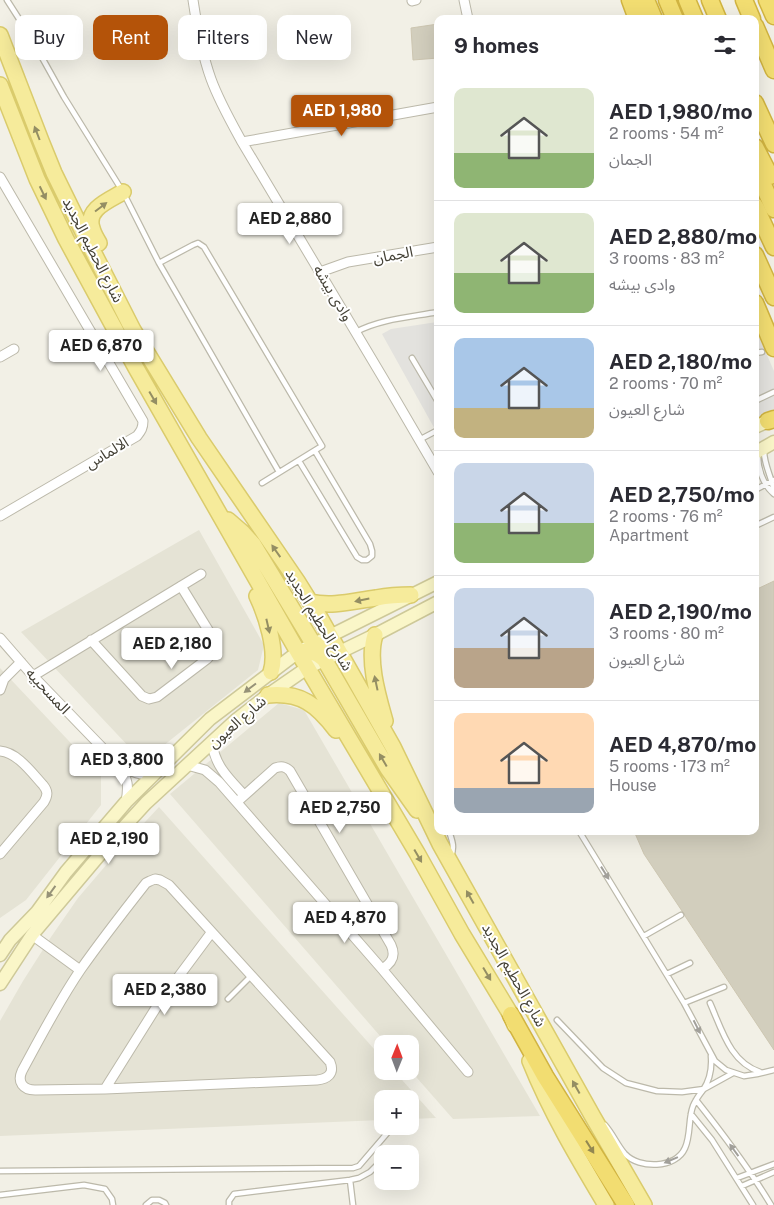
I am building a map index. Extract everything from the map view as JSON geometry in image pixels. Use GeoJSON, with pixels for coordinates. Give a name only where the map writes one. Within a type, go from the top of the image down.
{"type":"FeatureCollection","features":[{"type":"Feature","properties":{"kind":"highway"},"geometry":{"type":"LineString","coordinates":[[630,0],[636,15]]}},
{"type":"Feature","properties":{"kind":"highway"},"geometry":{"type":"LineString","coordinates":[[646,0],[652,15]]}},
{"type":"Feature","properties":{"kind":"highway"},"geometry":{"type":"LineString","coordinates":[[667,0],[673,15]]}},
{"type":"Feature","properties":{"kind":"highway"},"geometry":{"type":"LineString","coordinates":[[687,0],[693,15]]}},
{"type":"Feature","properties":{"kind":"highway"},"geometry":{"type":"LineString","coordinates":[[710,0],[716,15]]}},
{"type":"Feature","properties":{"kind":"highway"},"geometry":{"type":"LineString","coordinates":[[744,0],[750,15]]}},
{"type":"Feature","properties":{"kind":"highway"},"geometry":{"type":"LineString","coordinates":[[767,0],[774,16]]}},
{"type":"Feature","properties":{"kind":"highway"},"geometry":{"type":"LineString","coordinates":[[759,35],[774,70]]}},
{"type":"Feature","properties":{"kind":"highway"},"geometry":{"type":"LineString","coordinates":[[759,112],[774,144]]}},
{"type":"Feature","properties":{"kind":"highway"},"geometry":{"type":"LineString","coordinates":[[759,155],[774,185]]}},
{"type":"Feature","properties":{"kind":"highway"},"geometry":{"type":"LineString","coordinates":[[759,176],[774,209]]}},
{"type":"Feature","properties":{"kind":"highway"},"geometry":{"type":"LineString","coordinates":[[759,215],[774,247]]}},
{"type":"Feature","properties":{"kind":"highway"},"geometry":{"type":"LineString","coordinates":[[759,264],[774,297]]}},
{"type":"Feature","properties":{"kind":"highway"},"geometry":{"type":"LineString","coordinates":[[759,317],[768,350]]}},
{"type":"Feature","properties":{"kind":"highway"},"geometry":{"type":"LineString","coordinates":[[511,1015],[545,1076],[626,1205]]}},
{"type":"Feature","properties":{"kind":"main road","name":"شارع الحطيم الجديد"},"geometry":{"type":"LineString","coordinates":[[0,35],[54,173],[133,330],[199,438],[310,602],[434,818]]}},
{"type":"Feature","properties":{"kind":"main road","name":"شارع الحطيم الجديد"},"geometry":{"type":"LineString","coordinates":[[0,85],[36,179],[116,332],[307,668],[511,1015],[550,1108],[606,1205]]}},
{"type":"Feature","properties":{"kind":"main road"},"geometry":{"type":"LineString","coordinates":[[0,108],[5,120],[24,148]]}},
{"type":"Feature","properties":{"kind":"main road"},"geometry":{"type":"LineString","coordinates":[[123,192],[94,211],[90,222],[91,228],[127,300],[133,330]]}},
{"type":"Feature","properties":{"kind":"main road"},"geometry":{"type":"LineString","coordinates":[[221,515],[253,544],[306,633],[314,643],[339,653]]}},
{"type":"Feature","properties":{"kind":"main road"},"geometry":{"type":"LineString","coordinates":[[248,563],[252,583],[268,626],[274,655],[271,672]]}},
{"type":"Feature","properties":{"kind":"main road"},"geometry":{"type":"LineString","coordinates":[[310,602],[326,605],[339,604],[411,594]]}},
{"type":"Feature","properties":{"kind":"main road"},"geometry":{"type":"LineString","coordinates":[[375,635],[371,650],[372,664],[383,714],[393,747]]}},
{"type":"Feature","properties":{"kind":"main road"},"geometry":{"type":"LineString","coordinates":[[298,652],[312,652],[319,654],[324,659],[388,769],[434,824]]}},
{"type":"Feature","properties":{"kind":"main road"},"geometry":{"type":"LineString","coordinates":[[268,695],[286,694],[308,701],[358,753]]}},
{"type":"Feature","properties":{"kind":"main road","name":"شارع الحطيم الجديد"},"geometry":{"type":"LineString","coordinates":[[445,837],[449,859],[644,1205]]}},
{"type":"Feature","properties":{"kind":"street","name":"وادى بيشه"},"geometry":{"type":"LineString","coordinates":[[193,0],[203,55],[222,105],[242,142],[434,465]]}},
{"type":"Feature","properties":{"kind":"street"},"geometry":{"type":"LineString","coordinates":[[412,1],[416,0]]}},
{"type":"Feature","properties":{"kind":"street"},"geometry":{"type":"LineString","coordinates":[[464,0],[467,15]]}},
{"type":"Feature","properties":{"kind":"street"},"geometry":{"type":"LineString","coordinates":[[242,142],[434,109]]}},
{"type":"Feature","properties":{"kind":"street","name":"الالماس"},"geometry":{"type":"LineString","coordinates":[[0,177],[143,421],[143,427],[137,436],[0,516]]}},
{"type":"Feature","properties":{"kind":"street","name":"الجمان"},"geometry":{"type":"LineString","coordinates":[[320,272],[348,262],[434,248]]}},
{"type":"Feature","properties":{"kind":"street"},"geometry":{"type":"LineString","coordinates":[[0,357],[14,349]]}},
{"type":"Feature","properties":{"kind":"street"},"geometry":{"type":"LineString","coordinates":[[33,676],[202,574]]}},
{"type":"Feature","properties":{"kind":"street","name":"شارع العيون"},"geometry":{"type":"LineString","coordinates":[[0,956],[5,941],[37,912],[66,872],[126,802],[210,719],[298,652],[434,584]]}},
{"type":"Feature","properties":{"kind":"street"},"geometry":{"type":"LineString","coordinates":[[91,640],[142,696],[149,699],[157,697],[212,655],[214,650],[213,638],[181,586]]}},
{"type":"Feature","properties":{"kind":"street","name":"شارع العيون"},"geometry":{"type":"LineString","coordinates":[[0,984],[32,935],[113,839],[146,803],[252,707],[307,668],[434,604]]}},
{"type":"Feature","properties":{"kind":"street","name":"المسحبيه"},"geometry":{"type":"LineString","coordinates":[[0,638],[33,676],[119,765],[126,776],[128,789],[126,802]]}},
{"type":"Feature","properties":{"kind":"street"},"geometry":{"type":"LineString","coordinates":[[0,690],[4,679],[21,662]]}},
{"type":"Feature","properties":{"kind":"street"},"geometry":{"type":"LineString","coordinates":[[212,743],[222,779],[236,802],[382,969],[468,1072]]}},
{"type":"Feature","properties":{"kind":"street"},"geometry":{"type":"LineString","coordinates":[[0,751],[9,753],[19,759],[46,788],[48,793],[44,802],[0,854]]}},
{"type":"Feature","properties":{"kind":"street","name":"المسحبيه"},"geometry":{"type":"LineString","coordinates":[[119,765],[140,775],[152,776]]}},
{"type":"Feature","properties":{"kind":"street"},"geometry":{"type":"LineString","coordinates":[[188,765],[196,766],[222,779],[244,795]]}},
{"type":"Feature","properties":{"kind":"street"},"geometry":{"type":"LineString","coordinates":[[236,802],[275,768],[281,766],[290,771],[392,945],[394,957],[382,969]]}},
{"type":"Feature","properties":{"kind":"street"},"geometry":{"type":"LineString","coordinates":[[150,880],[165,882],[330,1062],[331,1073],[328,1077],[317,1080],[105,1089],[29,1090],[21,1082],[20,1076],[22,1071],[50,1019],[80,970],[110,928],[146,884],[150,880]]}},
{"type":"Feature","properties":{"kind":"street"},"geometry":{"type":"LineString","coordinates":[[105,1089],[159,1003],[211,933]]}},
{"type":"Feature","properties":{"kind":"street"},"geometry":{"type":"LineString","coordinates":[[32,935],[80,970]]}},
{"type":"Feature","properties":{"kind":"lane"},"geometry":{"type":"LineString","coordinates":[[7,0],[123,192],[160,263],[279,472]]}},
{"type":"Feature","properties":{"kind":"lane"},"geometry":{"type":"LineString","coordinates":[[160,263],[193,244],[204,247],[322,446],[262,483]]}},
{"type":"Feature","properties":{"kind":"lane"},"geometry":{"type":"LineString","coordinates":[[356,332],[381,323],[434,313]]}},
{"type":"Feature","properties":{"kind":"lane"},"geometry":{"type":"LineString","coordinates":[[412,358],[434,395]]}},
{"type":"Feature","properties":{"kind":"lane"},"geometry":{"type":"LineString","coordinates":[[759,399],[774,392]]}},
{"type":"Feature","properties":{"kind":"lane"},"geometry":{"type":"LineString","coordinates":[[419,440],[434,432]]}},
{"type":"Feature","properties":{"kind":"lane"},"geometry":{"type":"LineString","coordinates":[[763,449],[765,464],[773,481],[774,494]]}},
{"type":"Feature","properties":{"kind":"lane"},"geometry":{"type":"LineString","coordinates":[[299,461],[357,557],[367,560],[372,556],[370,544],[315,451]]}},
{"type":"Feature","properties":{"kind":"lane"},"geometry":{"type":"LineString","coordinates":[[759,466],[769,490],[774,494]]}},
{"type":"Feature","properties":{"kind":"lane"},"geometry":{"type":"LineString","coordinates":[[759,488],[773,481]]}},
{"type":"Feature","properties":{"kind":"lane"},"geometry":{"type":"LineString","coordinates":[[759,524],[774,517]]}},
{"type":"Feature","properties":{"kind":"lane"},"geometry":{"type":"LineString","coordinates":[[581,835],[667,974],[711,1055],[720,1066],[744,1076],[774,1070]]}},
{"type":"Feature","properties":{"kind":"lane"},"geometry":{"type":"LineString","coordinates":[[644,936],[681,915]]}},
{"type":"Feature","properties":{"kind":"lane"},"geometry":{"type":"LineString","coordinates":[[667,974],[690,963]]}},
{"type":"Feature","properties":{"kind":"lane"},"geometry":{"type":"LineString","coordinates":[[228,999],[251,976]]}},
{"type":"Feature","properties":{"kind":"lane"},"geometry":{"type":"LineString","coordinates":[[684,1003],[724,987]]}},
{"type":"Feature","properties":{"kind":"lane"},"geometry":{"type":"LineString","coordinates":[[710,1003],[736,1056],[748,1067],[762,1073]]}},
{"type":"Feature","properties":{"kind":"lane"},"geometry":{"type":"LineString","coordinates":[[557,1020],[603,1068],[626,1083],[656,1091],[682,1092],[704,1089],[733,1073]]}},
{"type":"Feature","properties":{"kind":"lane"},"geometry":{"type":"LineString","coordinates":[[593,1117],[609,1129],[621,1149],[634,1160],[652,1164],[676,1160],[686,1146],[691,1114],[696,1100],[710,1076],[711,1055]]}},
{"type":"Feature","properties":{"kind":"lane"},"geometry":{"type":"LineString","coordinates":[[696,1100],[756,1179],[771,1205]]}},
{"type":"Feature","properties":{"kind":"lane"},"geometry":{"type":"LineString","coordinates":[[691,1114],[712,1140],[753,1205]]}},
{"type":"Feature","properties":{"kind":"lane"},"geometry":{"type":"LineString","coordinates":[[0,1171],[352,1168],[359,1166],[386,1135]]}},
{"type":"Feature","properties":{"kind":"lane"},"geometry":{"type":"LineString","coordinates":[[737,1178],[774,1164]]}},
{"type":"Feature","properties":{"kind":"lane"},"geometry":{"type":"LineString","coordinates":[[229,1205],[229,1201],[234,1194],[350,1180],[359,1178],[374,1168]]}},
{"type":"Feature","properties":{"kind":"lane"},"geometry":{"type":"LineString","coordinates":[[742,1186],[774,1172]]}},
{"type":"Feature","properties":{"kind":"lane"},"geometry":{"type":"LineString","coordinates":[[350,1180],[353,1205]]}},
{"type":"Feature","properties":{"kind":"lane"},"geometry":{"type":"LineString","coordinates":[[0,1195],[84,1185],[105,1189],[112,1199],[113,1205]]}},
{"type":"Feature","properties":{"kind":"lane"},"geometry":{"type":"LineString","coordinates":[[146,1205],[152,1200],[159,1200],[166,1205]]}},
{"type":"Feature","properties":{"kind":"shaded area"},"geometry":{"type":"Polygon","coordinates":[[[434,322],[434,428],[382,334],[391,329],[434,322]]]}},
{"type":"Feature","properties":{"kind":"shaded area"},"geometry":{"type":"Polygon","coordinates":[[[759,337],[774,371],[774,410],[759,417],[759,337]]]}},
{"type":"Feature","properties":{"kind":"shaded area"},"geometry":{"type":"Polygon","coordinates":[[[199,530],[264,645],[258,670],[158,750],[131,749],[21,632],[199,530]]]}},
{"type":"Feature","properties":{"kind":"shaded area"},"geometry":{"type":"Polygon","coordinates":[[[0,668],[101,775],[101,805],[26,900],[0,918],[0,668]]]}},
{"type":"Feature","properties":{"kind":"shaded area"},"geometry":{"type":"Polygon","coordinates":[[[279,703],[304,710],[540,1116],[453,1119],[419,1080],[419,1035],[379,1035],[170,794],[279,703]]]}},
{"type":"Feature","properties":{"kind":"shaded area"},"geometry":{"type":"Polygon","coordinates":[[[159,807],[374,1049],[374,1080],[402,1080],[411,1090],[374,1090],[374,1120],[0,1136],[0,1021],[23,981],[78,898],[159,807]]]}},
{"type":"Feature","properties":{"kind":"shaded area"},"geometry":{"type":"Polygon","coordinates":[[[419,1099],[436,1118],[419,1119],[419,1099]]]}},
{"type":"Feature","properties":{"kind":"building"},"geometry":{"type":"Polygon","coordinates":[[[434,25],[434,58],[413,60],[411,28],[434,25]]]}},
{"type":"Feature","properties":{"kind":"building"},"geometry":{"type":"Polygon","coordinates":[[[774,581],[774,1050],[644,854],[636,835],[759,835],[759,588],[774,581]]]}}]}
